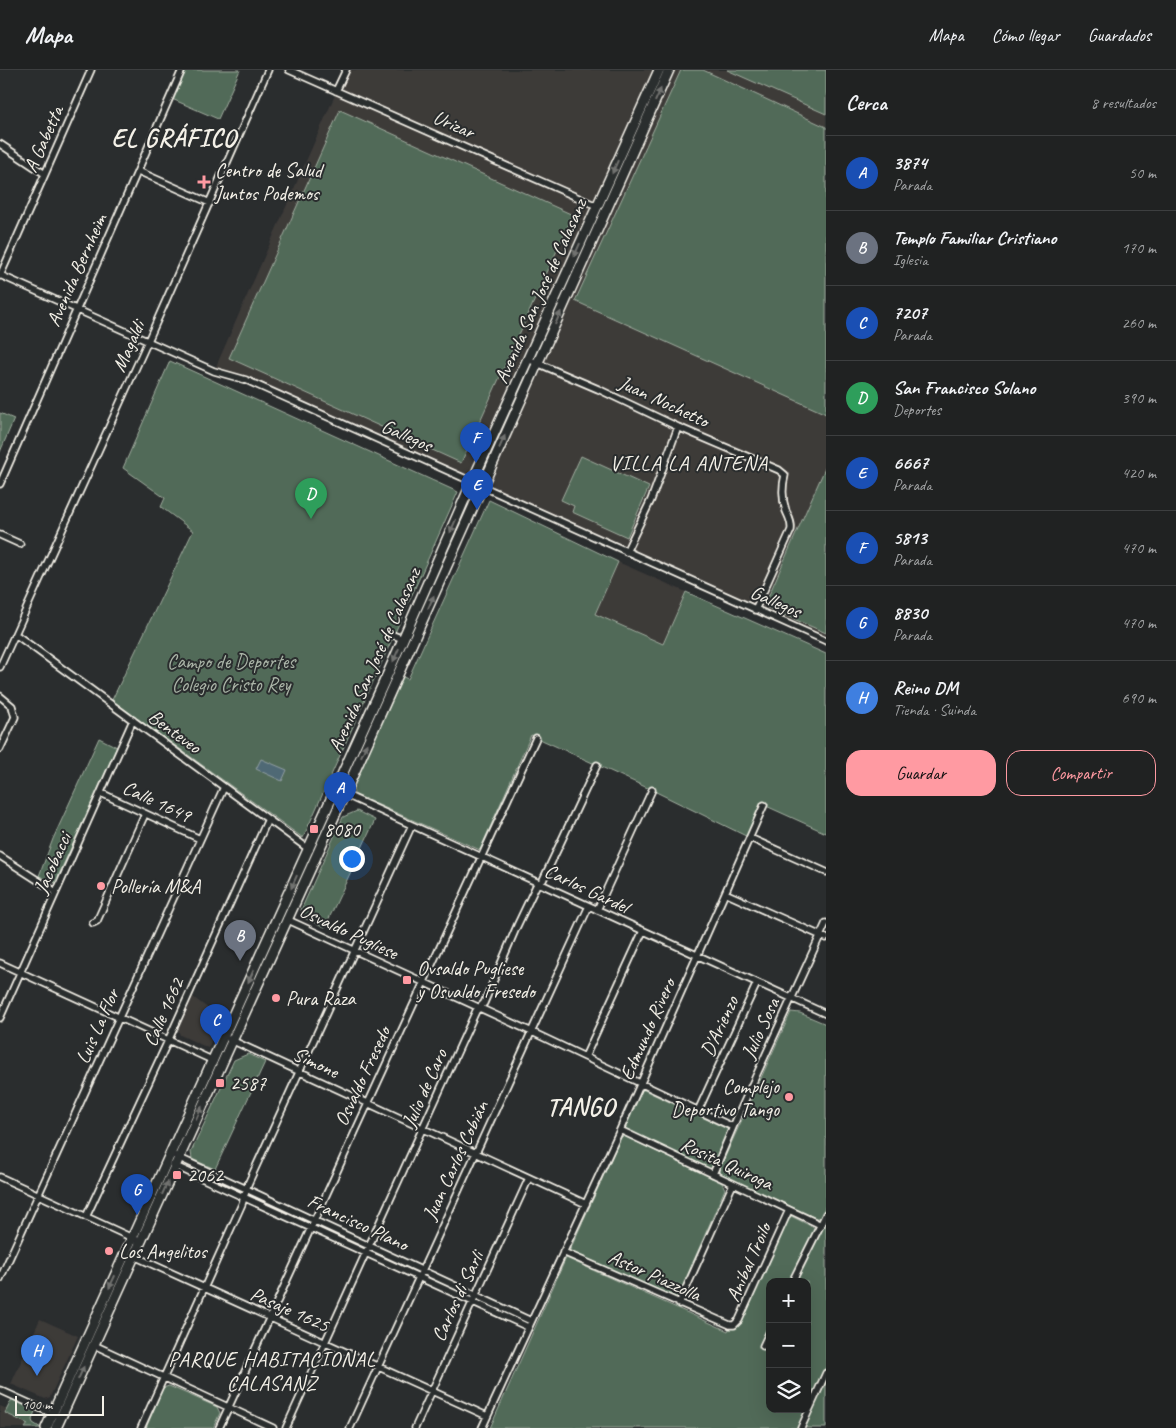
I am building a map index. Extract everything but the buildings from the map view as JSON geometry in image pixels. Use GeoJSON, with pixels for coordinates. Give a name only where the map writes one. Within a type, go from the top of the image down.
{"type":"FeatureCollection","features":[{"type":"Feature","properties":{"kind":"main road","name":"Avenida San José de Calasanz"},"geometry":{"type":"LineString","coordinates":[[56,1428],[56,1416],[283,918],[309,849],[335,790],[659,70]]}},
{"type":"Feature","properties":{"kind":"main road","name":"Avenida San José de Calasanz"},"geometry":{"type":"LineString","coordinates":[[283,918],[317,855],[669,70]]}},
{"type":"Feature","properties":{"kind":"main road","name":"Urizar"},"geometry":{"type":"LineString","coordinates":[[597,206],[606,210]]}},
{"type":"Feature","properties":{"kind":"main road","name":"Avenida San José de Calasanz"},"geometry":{"type":"LineString","coordinates":[[46,1428],[56,1416],[94,1345],[134,1256],[136,1240]]}},
{"type":"Feature","properties":{"kind":"street","name":"A Gabetta"},"geometry":{"type":"LineString","coordinates":[[0,275],[91,70]]}},
{"type":"Feature","properties":{"kind":"street","name":"Avenida Bernheim"},"geometry":{"type":"LineString","coordinates":[[0,484],[182,70]]}},
{"type":"Feature","properties":{"kind":"street","name":"Magaldi"},"geometry":{"type":"LineString","coordinates":[[0,667],[148,342],[268,70]]}},
{"type":"Feature","properties":{"kind":"street","name":"Urizar"},"geometry":{"type":"LineString","coordinates":[[288,70],[597,206]]}},
{"type":"Feature","properties":{"kind":"street"},"geometry":{"type":"LineString","coordinates":[[336,91],[346,70]]}},
{"type":"Feature","properties":{"kind":"street"},"geometry":{"type":"LineString","coordinates":[[0,144],[45,174]]}},
{"type":"Feature","properties":{"kind":"street"},"geometry":{"type":"LineString","coordinates":[[138,171],[210,202]]}},
{"type":"Feature","properties":{"kind":"street","name":"Gallegos"},"geometry":{"type":"LineString","coordinates":[[0,275],[214,371],[246,380],[826,641]]}},
{"type":"Feature","properties":{"kind":"street","name":"Juan Nochetto"},"geometry":{"type":"LineString","coordinates":[[528,359],[614,396],[678,427],[779,470],[785,475],[783,483],[784,504],[792,522],[791,530],[755,610]]}},
{"type":"Feature","properties":{"kind":"street"},"geometry":{"type":"LineString","coordinates":[[626,552],[651,500],[678,427]]}},
{"type":"Feature","properties":{"kind":"street"},"geometry":{"type":"LineString","coordinates":[[0,535],[20,544]]}},
{"type":"Feature","properties":{"kind":"street","name":"Benteveo"},"geometry":{"type":"LineString","coordinates":[[15,634],[317,855]]}},
{"type":"Feature","properties":{"kind":"street"},"geometry":{"type":"LineString","coordinates":[[393,635],[403,639]]}},
{"type":"Feature","properties":{"kind":"street"},"geometry":{"type":"LineString","coordinates":[[0,696],[12,706],[14,717],[0,749]]}},
{"type":"Feature","properties":{"kind":"street","name":"Jacobacci"},"geometry":{"type":"LineString","coordinates":[[0,1018],[133,720]]}},
{"type":"Feature","properties":{"kind":"street","name":"Osvaldo Fresedo"},"geometry":{"type":"LineString","coordinates":[[219,1428],[536,738]]}},
{"type":"Feature","properties":{"kind":"street","name":"Julio de Caro"},"geometry":{"type":"LineString","coordinates":[[286,1428],[479,1008],[484,1003],[517,926],[539,883],[543,880],[597,765]]}},
{"type":"Feature","properties":{"kind":"street","name":"Luis La Flor"},"geometry":{"type":"LineString","coordinates":[[0,1279],[224,787]]}},
{"type":"Feature","properties":{"kind":"street","name":"Carlos Gardel"},"geometry":{"type":"LineString","coordinates":[[335,790],[826,1014]]}},
{"type":"Feature","properties":{"kind":"street"},"geometry":{"type":"LineString","coordinates":[[597,910],[652,790]]}},
{"type":"Feature","properties":{"kind":"street","name":"Calle 1649"},"geometry":{"type":"LineString","coordinates":[[100,794],[200,839]]}},
{"type":"Feature","properties":{"kind":"street","name":"Edmundo Rivero"},"geometry":{"type":"LineString","coordinates":[[482,1428],[620,1130],[764,805]]}},
{"type":"Feature","properties":{"kind":"street"},"geometry":{"type":"LineString","coordinates":[[92,923],[97,921],[145,814]]}},
{"type":"Feature","properties":{"kind":"street","name":"Calle 1662"},"geometry":{"type":"LineString","coordinates":[[86,1217],[268,819]]}},
{"type":"Feature","properties":{"kind":"street"},"geometry":{"type":"LineString","coordinates":[[141,1428],[412,825]]}},
{"type":"Feature","properties":{"kind":"street"},"geometry":{"type":"LineString","coordinates":[[750,838],[826,872]]}},
{"type":"Feature","properties":{"kind":"street"},"geometry":{"type":"LineString","coordinates":[[0,856],[56,892]]}},
{"type":"Feature","properties":{"kind":"street"},"geometry":{"type":"LineString","coordinates":[[725,893],[823,937]]}},
{"type":"Feature","properties":{"kind":"street","name":"Juan Carlos Cobián"},"geometry":{"type":"LineString","coordinates":[[350,1428],[588,906]]}},
{"type":"Feature","properties":{"kind":"street","name":"Osvaldo Pugliese"},"geometry":{"type":"LineString","coordinates":[[283,918],[733,1127]]}},
{"type":"Feature","properties":{"kind":"street","name":"Julio Sosa"},"geometry":{"type":"LineString","coordinates":[[713,1174],[791,998],[823,937],[826,923]]}},
{"type":"Feature","properties":{"kind":"street"},"geometry":{"type":"LineString","coordinates":[[585,1057],[643,931]]}},
{"type":"Feature","properties":{"kind":"street"},"geometry":{"type":"LineString","coordinates":[[0,963],[217,1063]]}},
{"type":"Feature","properties":{"kind":"street","name":"D'Arienzo"},"geometry":{"type":"LineString","coordinates":[[698,1111],[757,983]]}},
{"type":"Feature","properties":{"kind":"street","name":"Simone"},"geometry":{"type":"LineString","coordinates":[[228,1039],[586,1204]]}},
{"type":"Feature","properties":{"kind":"street","name":"Rosita Quiroga"},"geometry":{"type":"LineString","coordinates":[[620,1130],[821,1225]]}},
{"type":"Feature","properties":{"kind":"street","name":"Francisco Plano"},"geometry":{"type":"LineString","coordinates":[[173,1160],[247,1189],[476,1295],[530,1324]]}},
{"type":"Feature","properties":{"kind":"street","name":"Francisco Plano"},"geometry":{"type":"LineString","coordinates":[[173,1160],[244,1198],[473,1301],[530,1324]]}},
{"type":"Feature","properties":{"kind":"street"},"geometry":{"type":"LineString","coordinates":[[0,1177],[136,1240]]}},
{"type":"Feature","properties":{"kind":"street","name":"Carlos di Sarli"},"geometry":{"type":"LineString","coordinates":[[415,1428],[530,1178]]}},
{"type":"Feature","properties":{"kind":"street"},"geometry":{"type":"LineString","coordinates":[[679,1304],[733,1184]]}},
{"type":"Feature","properties":{"kind":"street","name":"Anibal Troilo"},"geometry":{"type":"LineString","coordinates":[[734,1325],[739,1320],[789,1210]]}},
{"type":"Feature","properties":{"kind":"street"},"geometry":{"type":"LineString","coordinates":[[794,1278],[826,1214]]}},
{"type":"Feature","properties":{"kind":"street","name":"Astor Piazzolla"},"geometry":{"type":"LineString","coordinates":[[563,1252],[727,1325],[734,1325]]}},
{"type":"Feature","properties":{"kind":"street","name":"Pasaje 1625"},"geometry":{"type":"LineString","coordinates":[[134,1256],[488,1416]]}},
{"type":"Feature","properties":{"kind":"street"},"geometry":{"type":"LineString","coordinates":[[763,1346],[766,1340]]}},
{"type":"Feature","properties":{"kind":"street"},"geometry":{"type":"LineString","coordinates":[[94,1345],[273,1428]]}},
{"type":"Feature","properties":{"kind":"street"},"geometry":{"type":"LineString","coordinates":[[801,1428],[826,1373]]}},
{"type":"Feature","properties":{"kind":"street"},"geometry":{"type":"LineString","coordinates":[[0,1390],[56,1416]]}},
{"type":"Feature","properties":{"kind":"shaded area"},"geometry":{"type":"Polygon","coordinates":[[[346,70],[826,70],[826,641],[246,380],[214,371],[346,70]]]}},
{"type":"Feature","properties":{"kind":"shaded area"},"geometry":{"type":"Polygon","coordinates":[[[618,562],[686,592],[663,644],[595,614],[618,562]]]}},
{"type":"Feature","properties":{"kind":"shaded area"},"geometry":{"type":"Polygon","coordinates":[[[193,997],[222,1019],[208,1048],[180,1035],[178,1030],[193,997]]]}},
{"type":"Feature","properties":{"kind":"shaded area"},"geometry":{"type":"Polygon","coordinates":[[[40,1319],[78,1336],[50,1397],[45,1399],[11,1384],[40,1319]]]}},
{"type":"Feature","properties":{"kind":"shaded area"},"geometry":{"type":"Polygon","coordinates":[[[0,1406],[7,1409],[5,1413],[29,1424],[25,1428],[0,1428],[0,1406]]]}},
{"type":"Feature","properties":{"kind":"green space"},"geometry":{"type":"Polygon","coordinates":[[[185,70],[240,70],[218,119],[172,99],[185,70]]]}},
{"type":"Feature","properties":{"kind":"green space"},"geometry":{"type":"Polygon","coordinates":[[[681,70],[703,70],[826,127],[826,414],[575,301],[681,70]]]}},
{"type":"Feature","properties":{"kind":"green space"},"geometry":{"type":"Polygon","coordinates":[[[727,70],[826,70],[826,114],[727,70]]]}},
{"type":"Feature","properties":{"kind":"green space"},"geometry":{"type":"Polygon","coordinates":[[[340,110],[573,215],[461,463],[229,358],[340,110]]]}},
{"type":"Feature","properties":{"kind":"green space","name":"Campo de Deportes Colegio Cristo Rey"},"geometry":{"type":"Polygon","coordinates":[[[170,361],[458,492],[303,838],[112,700],[193,531],[161,507],[165,498],[123,468],[170,361]]]}},
{"type":"Feature","properties":{"kind":"green space"},"geometry":{"type":"Polygon","coordinates":[[[0,413],[14,419],[0,452],[0,413]]]}},
{"type":"Feature","properties":{"kind":"green space"},"geometry":{"type":"Polygon","coordinates":[[[581,456],[649,487],[627,537],[572,512],[574,506],[561,500],[581,456]]]}},
{"type":"Feature","properties":{"kind":"green space"},"geometry":{"type":"Polygon","coordinates":[[[826,466],[826,633],[764,606],[826,466]]]}},
{"type":"Feature","properties":{"kind":"green space"},"geometry":{"type":"Polygon","coordinates":[[[489,500],[618,562],[595,614],[663,644],[686,592],[826,654],[826,833],[764,805],[750,838],[652,790],[531,735],[480,850],[354,794],[353,786],[403,677],[408,679],[489,500]]]}},
{"type":"Feature","properties":{"kind":"green space"},"geometry":{"type":"Polygon","coordinates":[[[99,738],[117,747],[55,883],[39,876],[53,839],[99,738]]]}},
{"type":"Feature","properties":{"kind":"green space"},"geometry":{"type":"Polygon","coordinates":[[[357,811],[375,820],[325,927],[304,918],[301,910],[343,817],[357,811]]]}},
{"type":"Feature","properties":{"kind":"green space","name":"Complejo Deportivo Tango"},"geometry":{"type":"Polygon","coordinates":[[[791,1012],[800,1013],[826,1024],[826,1205],[820,1218],[816,1218],[720,1174],[719,1170],[791,1012]]]}},
{"type":"Feature","properties":{"kind":"green space"},"geometry":{"type":"Polygon","coordinates":[[[248,1054],[265,1062],[215,1169],[192,1159],[191,1152],[234,1060],[248,1054]]]}},
{"type":"Feature","properties":{"kind":"green space"},"geometry":{"type":"Polygon","coordinates":[[[641,1090],[727,1129],[728,1133],[711,1169],[708,1170],[626,1130],[625,1128],[641,1090]]]}},
{"type":"Feature","properties":{"kind":"green space"},"geometry":{"type":"Polygon","coordinates":[[[624,1136],[722,1183],[725,1189],[677,1299],[673,1299],[569,1252],[621,1137],[624,1136]]]}},
{"type":"Feature","properties":{"kind":"green space"},"geometry":{"type":"Polygon","coordinates":[[[826,1214],[826,1428],[490,1428],[566,1258],[728,1331],[730,1327],[740,1324],[791,1216],[813,1227],[815,1230],[791,1278],[766,1278],[766,1334],[761,1345],[766,1337],[766,1413],[811,1413],[811,1278],[794,1278],[826,1214]]]}},
{"type":"Feature","properties":{"kind":"green space"},"geometry":{"type":"Polygon","coordinates":[[[169,1386],[217,1407],[220,1413],[213,1428],[146,1428],[163,1388],[169,1386]]]}},
{"type":"Feature","properties":{"kind":"green space"},"geometry":{"type":"Polygon","coordinates":[[[12,1399],[35,1411],[33,1423],[41,1428],[25,1428],[28,1424],[5,1413],[12,1399]]]}},
{"type":"Feature","properties":{"kind":"water"},"geometry":{"type":"Polygon","coordinates":[[[261,759],[287,770],[282,781],[256,769],[261,759]]]}},
{"type":"Feature","properties":{"kind":"place","name":"Centro de Salud Juntos Podemos"},"geometry":{"type":"Point","coordinates":[204,182]}},
{"type":"Feature","properties":{"kind":"place","name":"5813"},"geometry":{"type":"Point","coordinates":[476,463]}},
{"type":"Feature","properties":{"kind":"place","name":"6667"},"geometry":{"type":"Point","coordinates":[477,510]}},
{"type":"Feature","properties":{"kind":"place","name":"San Francisco Solano"},"geometry":{"type":"Point","coordinates":[311,519]}},
{"type":"Feature","properties":{"kind":"place","name":"3874"},"geometry":{"type":"Point","coordinates":[340,813]}},
{"type":"Feature","properties":{"kind":"place","name":"8080"},"geometry":{"type":"Point","coordinates":[314,829]}},
{"type":"Feature","properties":{"kind":"place","name":"Pollería M&A"},"geometry":{"type":"Point","coordinates":[101,886]}},
{"type":"Feature","properties":{"kind":"place","name":"Templo Familiar Cristiano"},"geometry":{"type":"Point","coordinates":[240,961]}},
{"type":"Feature","properties":{"kind":"place","name":"Ovsaldo Pugliese y Osvaldo Fresedo"},"geometry":{"type":"Point","coordinates":[407,980]}},
{"type":"Feature","properties":{"kind":"place","name":"Pura Raza"},"geometry":{"type":"Point","coordinates":[276,998]}},
{"type":"Feature","properties":{"kind":"place","name":"7207"},"geometry":{"type":"Point","coordinates":[216,1045]}},
{"type":"Feature","properties":{"kind":"place","name":"2587"},"geometry":{"type":"Point","coordinates":[220,1083]}},
{"type":"Feature","properties":{"kind":"place","name":"Complejo Deportivo Tango"},"geometry":{"type":"Point","coordinates":[789,1097]}},
{"type":"Feature","properties":{"kind":"place","name":"2062"},"geometry":{"type":"Point","coordinates":[177,1175]}},
{"type":"Feature","properties":{"kind":"place","name":"8830"},"geometry":{"type":"Point","coordinates":[137,1215]}},
{"type":"Feature","properties":{"kind":"place","name":"Los Angelitos"},"geometry":{"type":"Point","coordinates":[109,1251]}},
{"type":"Feature","properties":{"kind":"place","name":"Reino DM"},"geometry":{"type":"Point","coordinates":[37,1376]}},
{"type":"Feature","properties":{"kind":"district","name":"EL GRÁFICO"},"geometry":{"type":"Point","coordinates":[174,137]}},
{"type":"Feature","properties":{"kind":"district","name":"VILLA LA ANTENA"},"geometry":{"type":"Point","coordinates":[689,463]}},
{"type":"Feature","properties":{"kind":"district","name":"TANGO"},"geometry":{"type":"Point","coordinates":[581,1106]}},
{"type":"Feature","properties":{"kind":"district","name":"PARQUE HABITACIONAL CALASANZ"},"geometry":{"type":"Point","coordinates":[272,1371]}}]}
